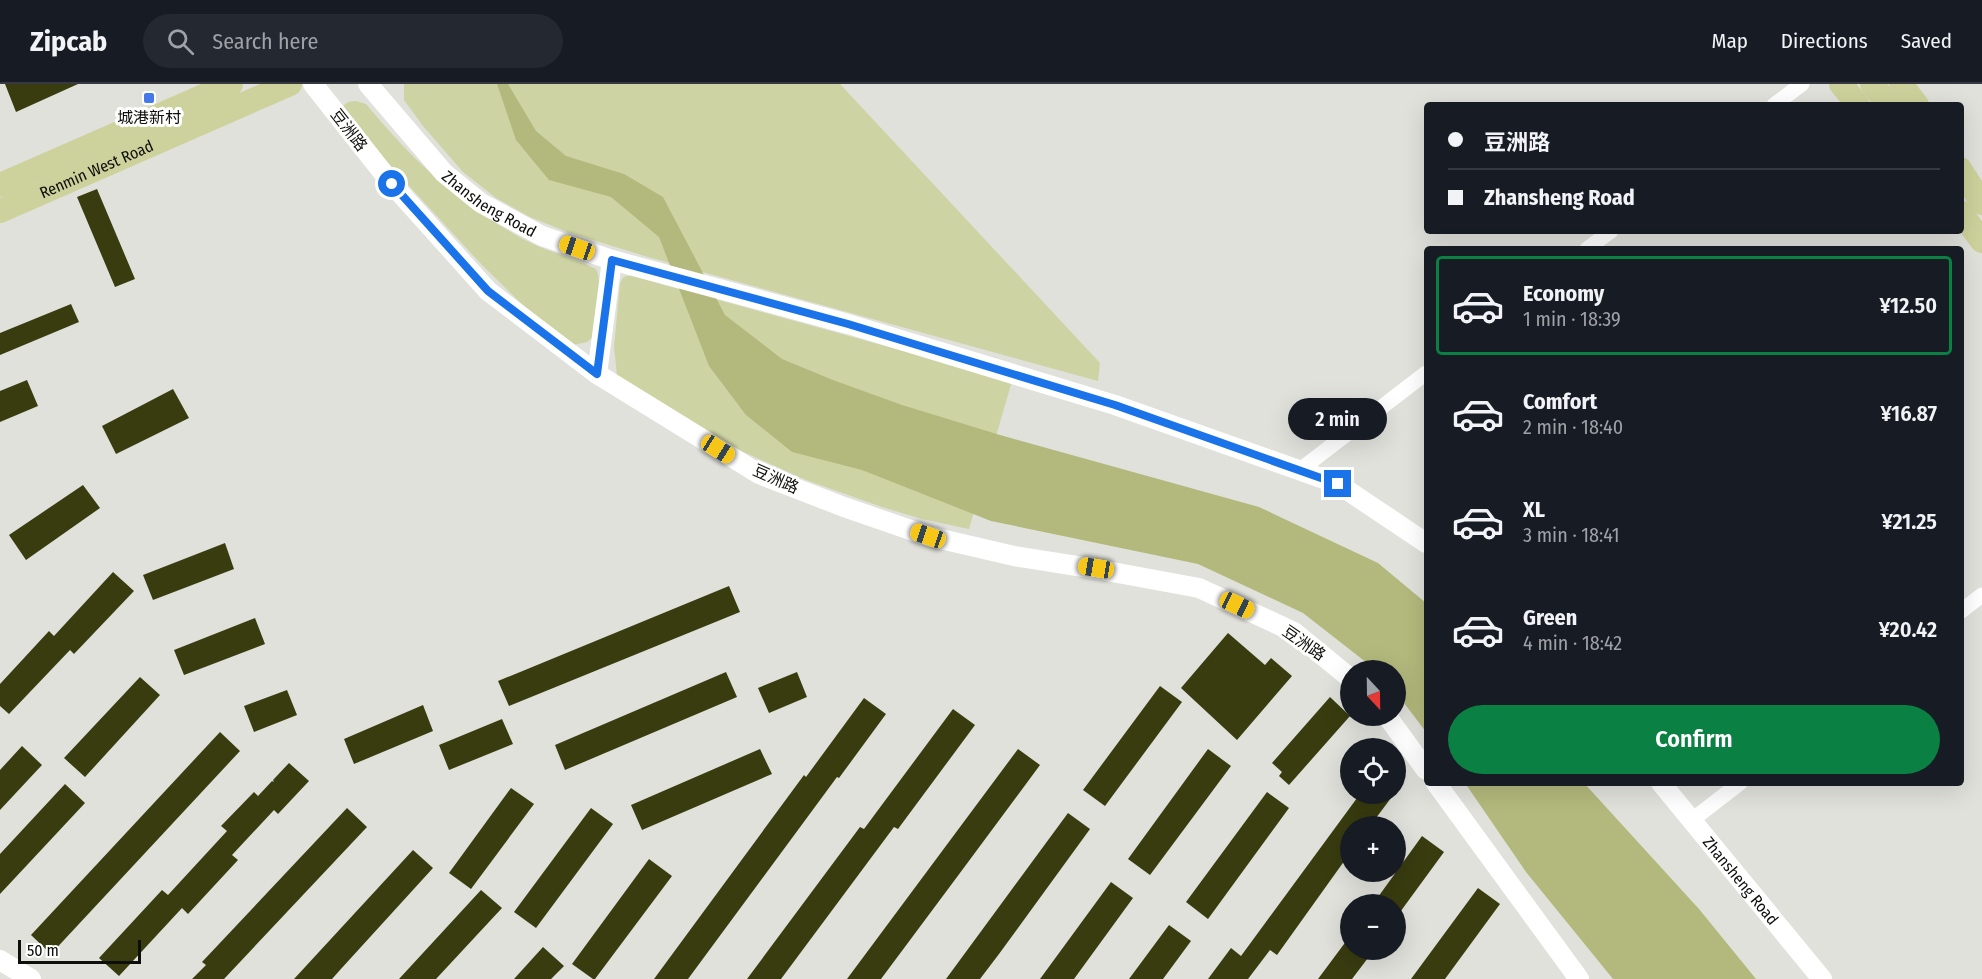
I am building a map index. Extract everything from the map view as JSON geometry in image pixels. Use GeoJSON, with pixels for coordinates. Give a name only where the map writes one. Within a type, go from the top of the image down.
{"type":"FeatureCollection","features":[{"type":"Feature","properties":{"kind":"main road","name":"Renmin West Road"},"geometry":{"type":"LineString","coordinates":[[0,184],[231,84]]}},
{"type":"Feature","properties":{"kind":"main road","name":"Renmin West Road"},"geometry":{"type":"LineString","coordinates":[[0,211],[290,84]]}},
{"type":"Feature","properties":{"kind":"main road"},"geometry":{"type":"LineString","coordinates":[[1841,84],[1855,102]]}},
{"type":"Feature","properties":{"kind":"main road"},"geometry":{"type":"LineString","coordinates":[[1872,84],[1886,102]]}},
{"type":"Feature","properties":{"kind":"main road"},"geometry":{"type":"LineString","coordinates":[[1901,84],[1915,102]]}},
{"type":"Feature","properties":{"kind":"main road"},"geometry":{"type":"LineString","coordinates":[[1964,175],[1982,203]]}},
{"type":"Feature","properties":{"kind":"main road"},"geometry":{"type":"LineString","coordinates":[[1964,196],[1982,219]]}},
{"type":"Feature","properties":{"kind":"main road"},"geometry":{"type":"LineString","coordinates":[[1964,217],[1982,242]]}},
{"type":"Feature","properties":{"kind":"main road"},"geometry":{"type":"LineString","coordinates":[[1964,231],[1982,251]]}},
{"type":"Feature","properties":{"kind":"street","name":"豆洲路"},"geometry":{"type":"LineString","coordinates":[[313,84],[392,184],[488,291],[597,374],[759,474],[928,536],[1014,556],[1096,568],[1199,588],[1294,632],[1340,670]]}},
{"type":"Feature","properties":{"kind":"street","name":"Zhansheng Road"},"geometry":{"type":"LineString","coordinates":[[368,84],[444,173],[481,203],[542,236],[612,260],[848,324],[1115,405],[1338,484],[1424,542]]}},
{"type":"Feature","properties":{"kind":"street"},"geometry":{"type":"LineString","coordinates":[[1778,102],[1802,84]]}},
{"type":"Feature","properties":{"kind":"street"},"geometry":{"type":"LineString","coordinates":[[1591,246],[1607,234]]}},
{"type":"Feature","properties":{"kind":"street"},"geometry":{"type":"LineString","coordinates":[[597,374],[612,260]]}},
{"type":"Feature","properties":{"kind":"street"},"geometry":{"type":"LineString","coordinates":[[1300,470],[1424,375]]}},
{"type":"Feature","properties":{"kind":"street"},"geometry":{"type":"LineString","coordinates":[[1964,609],[1982,595]]}},
{"type":"Feature","properties":{"kind":"street"},"geometry":{"type":"LineString","coordinates":[[1394,726],[1424,767]]}},
{"type":"Feature","properties":{"kind":"street"},"geometry":{"type":"LineString","coordinates":[[1438,786],[1580,979]]}},
{"type":"Feature","properties":{"kind":"street","name":"Zhansheng Road"},"geometry":{"type":"LineString","coordinates":[[1664,786],[1822,979]]}},
{"type":"Feature","properties":{"kind":"street"},"geometry":{"type":"LineString","coordinates":[[1692,820],[1736,786]]}},
{"type":"Feature","properties":{"kind":"street"},"geometry":{"type":"LineString","coordinates":[[0,960],[31,979]]}},
{"type":"Feature","properties":{"kind":"shaded area"},"geometry":{"type":"Polygon","coordinates":[[[404,84],[840,84],[1100,363],[1098,381],[648,257],[567,232],[530,217],[496,198],[463,172],[404,100],[404,84]]]}},
{"type":"Feature","properties":{"kind":"shaded area"},"geometry":{"type":"Polygon","coordinates":[[[497,84],[508,84],[536,131],[566,156],[624,174],[663,197],[725,315],[782,359],[902,405],[1000,435],[1259,507],[1378,563],[1424,601],[1424,729],[1406,706],[1406,660],[1363,660],[1303,613],[1198,564],[991,521],[862,470],[792,452],[746,415],[709,366],[659,237],[611,197],[549,180],[516,140],[497,84]]]}},
{"type":"Feature","properties":{"kind":"shaded area"},"geometry":{"type":"Polygon","coordinates":[[[356,101],[366,104],[422,165],[484,215],[531,243],[596,269],[599,292],[593,337],[587,342],[573,345],[530,312],[482,265],[387,162],[343,106],[348,102],[356,101]]]}},
{"type":"Feature","properties":{"kind":"shaded area"},"geometry":{"type":"Polygon","coordinates":[[[626,276],[1012,381],[969,529],[922,519],[882,507],[806,480],[737,449],[617,375],[614,347],[620,284],[626,276]]]}},
{"type":"Feature","properties":{"kind":"shaded area"},"geometry":{"type":"Polygon","coordinates":[[[1467,786],[1587,786],[1699,909],[1756,979],[1613,979],[1526,872],[1467,786]]]}},
{"type":"Feature","properties":{"kind":"building"},"geometry":{"type":"Polygon","coordinates":[[[5,84],[78,84],[16,112],[5,84]]]}},
{"type":"Feature","properties":{"kind":"building"},"geometry":{"type":"Polygon","coordinates":[[[97,189],[135,279],[115,287],[77,197],[97,189]]]}},
{"type":"Feature","properties":{"kind":"building"},"geometry":{"type":"Polygon","coordinates":[[[71,304],[79,322],[0,355],[0,333],[71,304]]]}},
{"type":"Feature","properties":{"kind":"building"},"geometry":{"type":"Polygon","coordinates":[[[27,380],[38,406],[0,422],[0,391],[27,380]]]}},
{"type":"Feature","properties":{"kind":"building"},"geometry":{"type":"Polygon","coordinates":[[[173,389],[189,418],[116,454],[102,426],[173,389]]]}},
{"type":"Feature","properties":{"kind":"building"},"geometry":{"type":"Polygon","coordinates":[[[83,485],[100,508],[26,560],[9,535],[83,485]]]}},
{"type":"Feature","properties":{"kind":"building"},"geometry":{"type":"Polygon","coordinates":[[[225,543],[234,569],[153,600],[143,575],[225,543]]]}},
{"type":"Feature","properties":{"kind":"building"},"geometry":{"type":"Polygon","coordinates":[[[113,572],[134,591],[74,654],[70,650],[9,714],[0,706],[0,684],[49,631],[54,636],[113,572]]]}},
{"type":"Feature","properties":{"kind":"building"},"geometry":{"type":"Polygon","coordinates":[[[729,586],[740,612],[509,706],[498,681],[729,586]]]}},
{"type":"Feature","properties":{"kind":"building"},"geometry":{"type":"Polygon","coordinates":[[[255,618],[265,644],[184,675],[174,650],[255,618]]]}},
{"type":"Feature","properties":{"kind":"building"},"geometry":{"type":"Polygon","coordinates":[[[1228,633],[1265,665],[1271,658],[1292,676],[1237,740],[1181,688],[1228,633]]]}},
{"type":"Feature","properties":{"kind":"building"},"geometry":{"type":"Polygon","coordinates":[[[726,672],[737,697],[565,770],[555,745],[726,672]]]}},
{"type":"Feature","properties":{"kind":"building"},"geometry":{"type":"Polygon","coordinates":[[[797,672],[807,697],[769,713],[758,688],[797,672]]]}},
{"type":"Feature","properties":{"kind":"building"},"geometry":{"type":"Polygon","coordinates":[[[140,677],[160,695],[85,777],[64,758],[140,677]]]}},
{"type":"Feature","properties":{"kind":"building"},"geometry":{"type":"Polygon","coordinates":[[[1160,686],[1182,702],[1105,806],[1083,790],[1160,686]]]}},
{"type":"Feature","properties":{"kind":"building"},"geometry":{"type":"Polygon","coordinates":[[[287,690],[297,715],[254,732],[244,706],[287,690]]]}},
{"type":"Feature","properties":{"kind":"building"},"geometry":{"type":"Polygon","coordinates":[[[1330,697],[1340,706],[1341,726],[1289,785],[1279,776],[1282,772],[1272,763],[1330,697]]]}},
{"type":"Feature","properties":{"kind":"building"},"geometry":{"type":"Polygon","coordinates":[[[864,698],[886,714],[839,778],[837,777],[688,979],[654,979],[804,775],[806,777],[864,698]]]}},
{"type":"Feature","properties":{"kind":"building"},"geometry":{"type":"Polygon","coordinates":[[[423,705],[433,731],[354,764],[344,739],[423,705]]]}},
{"type":"Feature","properties":{"kind":"building"},"geometry":{"type":"Polygon","coordinates":[[[953,709],[975,725],[898,829],[894,827],[781,979],[747,979],[860,827],[864,829],[953,709]]]}},
{"type":"Feature","properties":{"kind":"building"},"geometry":{"type":"Polygon","coordinates":[[[502,719],[513,744],[449,770],[439,745],[502,719]]]}},
{"type":"Feature","properties":{"kind":"building"},"geometry":{"type":"Polygon","coordinates":[[[220,732],[240,751],[51,954],[31,935],[220,732]]]}},
{"type":"Feature","properties":{"kind":"building"},"geometry":{"type":"Polygon","coordinates":[[[22,746],[42,765],[0,810],[0,770],[22,746]]]}},
{"type":"Feature","properties":{"kind":"building"},"geometry":{"type":"Polygon","coordinates":[[[760,749],[772,774],[642,830],[631,805],[760,749]]]}},
{"type":"Feature","properties":{"kind":"building"},"geometry":{"type":"Polygon","coordinates":[[[1018,749],[1040,765],[957,877],[881,979],[847,979],[1018,749]]]}},
{"type":"Feature","properties":{"kind":"building"},"geometry":{"type":"Polygon","coordinates":[[[1208,749],[1231,766],[1150,875],[1128,859],[1208,749]]]}},
{"type":"Feature","properties":{"kind":"building"},"geometry":{"type":"Polygon","coordinates":[[[289,763],[309,781],[278,814],[274,810],[232,855],[238,860],[188,914],[182,908],[119,976],[99,958],[162,890],[168,895],[227,831],[221,826],[254,792],[258,796],[272,781],[274,782],[273,780],[289,763]]]}},
{"type":"Feature","properties":{"kind":"building"},"geometry":{"type":"Polygon","coordinates":[[[65,784],[85,803],[0,894],[0,854],[65,784]]]}},
{"type":"Feature","properties":{"kind":"building"},"geometry":{"type":"Polygon","coordinates":[[[511,788],[534,804],[471,889],[449,873],[511,788]]]}},
{"type":"Feature","properties":{"kind":"building"},"geometry":{"type":"Polygon","coordinates":[[[1267,792],[1289,808],[1208,919],[1186,902],[1267,792]]]}},
{"type":"Feature","properties":{"kind":"building"},"geometry":{"type":"Polygon","coordinates":[[[1353,804],[1386,804],[1378,816],[1344,816],[1353,804]]]}},
{"type":"Feature","properties":{"kind":"building"},"geometry":{"type":"Polygon","coordinates":[[[347,808],[367,827],[224,979],[192,979],[206,965],[202,962],[347,808]]]}},
{"type":"Feature","properties":{"kind":"building"},"geometry":{"type":"Polygon","coordinates":[[[591,808],[613,824],[536,928],[514,912],[591,808]]]}},
{"type":"Feature","properties":{"kind":"building"},"geometry":{"type":"Polygon","coordinates":[[[1068,813],[1090,829],[999,954],[980,979],[946,979],[1068,813]]]}},
{"type":"Feature","properties":{"kind":"building"},"geometry":{"type":"Polygon","coordinates":[[[1340,821],[1340,867],[1277,955],[1270,950],[1248,979],[1208,979],[1231,948],[1241,956],[1340,821]]]}},
{"type":"Feature","properties":{"kind":"building"},"geometry":{"type":"Polygon","coordinates":[[[1422,836],[1444,852],[1406,904],[1406,894],[1380,894],[1389,882],[1406,882],[1406,858],[1422,836]]]}},
{"type":"Feature","properties":{"kind":"building"},"geometry":{"type":"Polygon","coordinates":[[[413,850],[433,868],[332,979],[294,979],[413,850]]]}},
{"type":"Feature","properties":{"kind":"building"},"geometry":{"type":"Polygon","coordinates":[[[649,859],[672,876],[593,979],[572,964],[649,859]]]}},
{"type":"Feature","properties":{"kind":"building"},"geometry":{"type":"Polygon","coordinates":[[[1111,882],[1133,898],[1074,979],[1040,979],[1111,882]]]}},
{"type":"Feature","properties":{"kind":"building"},"geometry":{"type":"Polygon","coordinates":[[[1478,888],[1500,904],[1445,979],[1411,979],[1478,888]]]}},
{"type":"Feature","properties":{"kind":"building"},"geometry":{"type":"Polygon","coordinates":[[[481,890],[502,908],[436,979],[399,979],[481,890]]]}},
{"type":"Feature","properties":{"kind":"building"},"geometry":{"type":"Polygon","coordinates":[[[1169,925],[1191,941],[1163,979],[1129,979],[1169,925]]]}},
{"type":"Feature","properties":{"kind":"building"},"geometry":{"type":"Polygon","coordinates":[[[543,947],[564,966],[551,979],[514,979],[543,947]]]}},
{"type":"Feature","properties":{"kind":"building"},"geometry":{"type":"Polygon","coordinates":[[[1340,949],[1340,960],[1366,960],[1352,979],[1318,979],[1340,949]]]}},
{"type":"Feature","properties":{"kind":"place","name":"城港新村"},"geometry":{"type":"Point","coordinates":[149,98]}},
{"type":"Feature","properties":{"kind":"route"},"geometry":{"type":"LineString","coordinates":[[392,184],[488,291],[597,374],[612,260],[848,324],[1115,405],[1338,484]]}}]}
